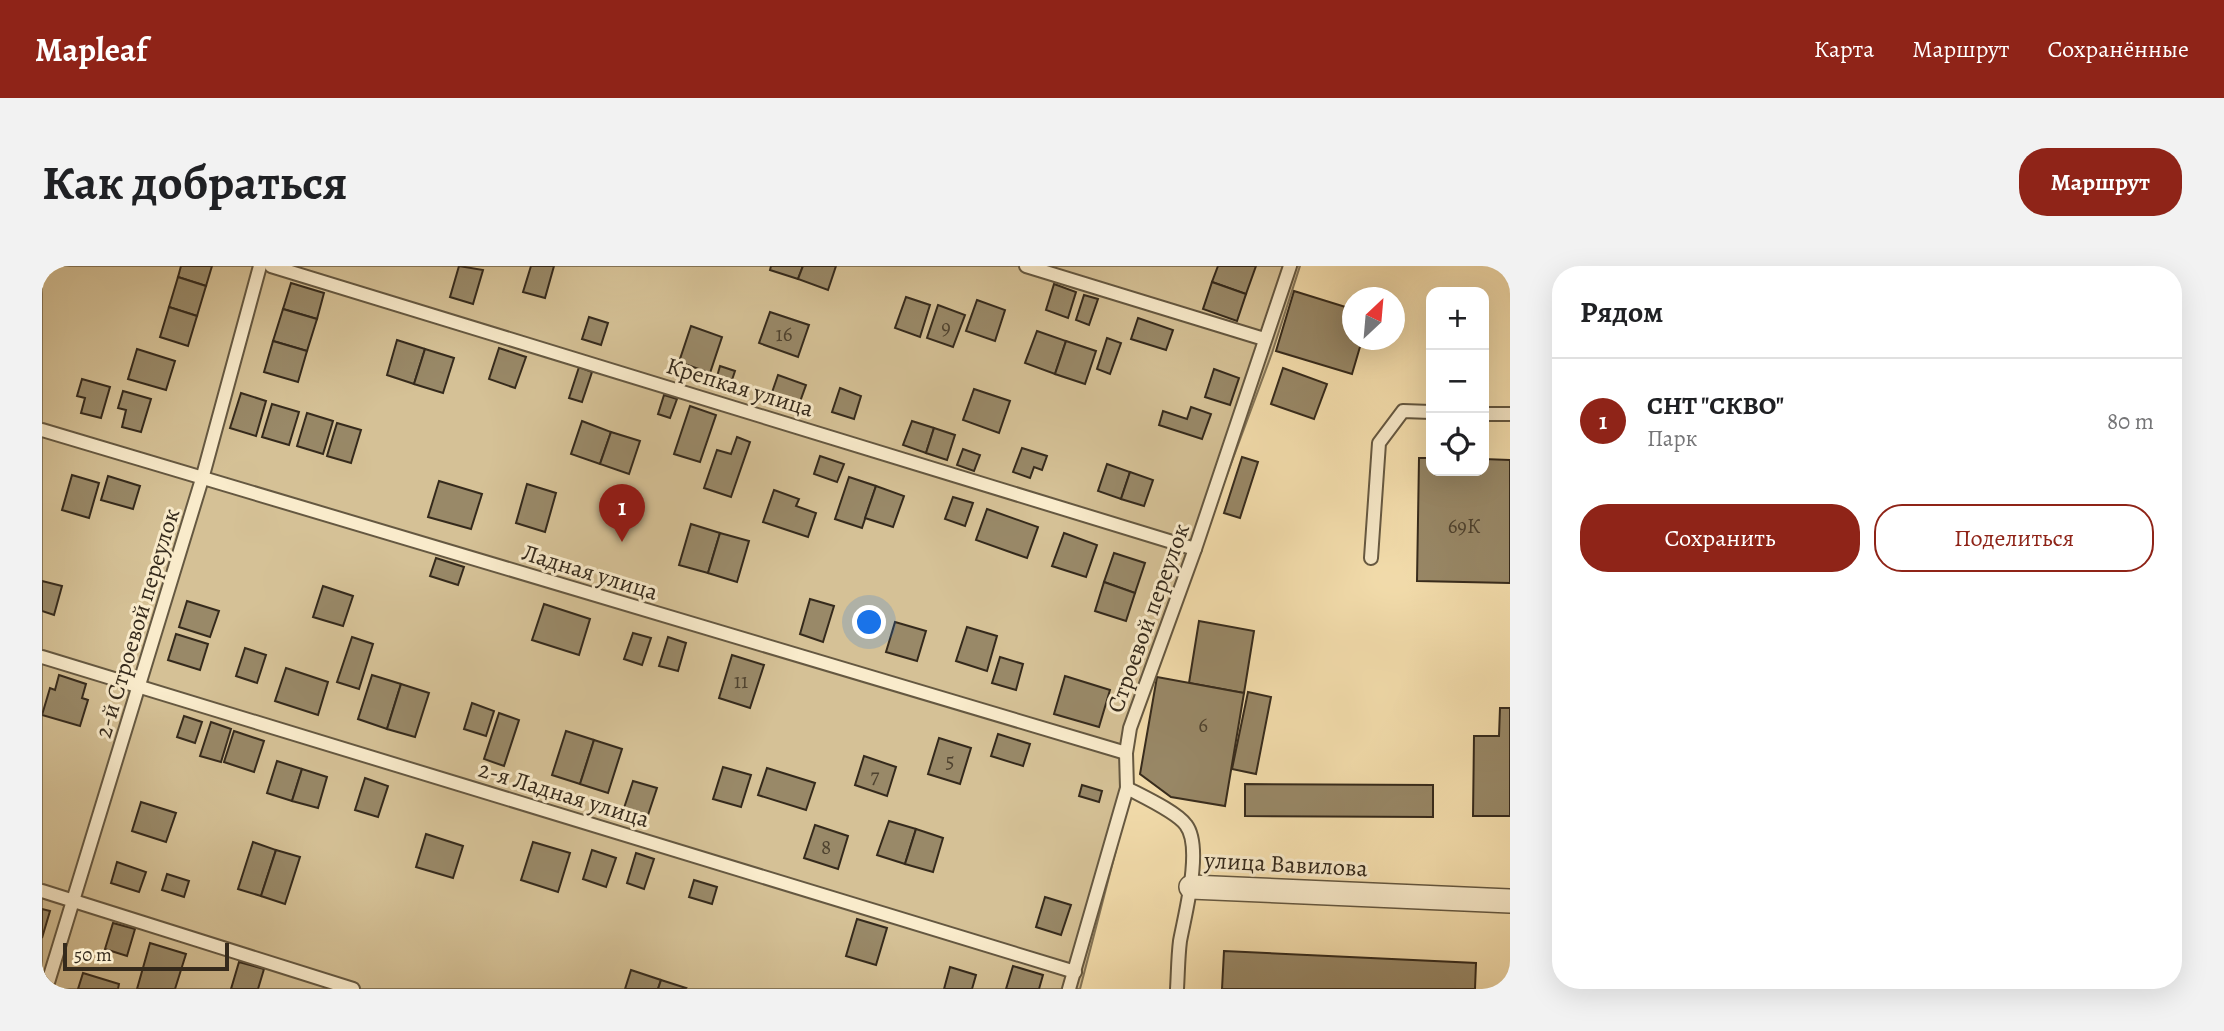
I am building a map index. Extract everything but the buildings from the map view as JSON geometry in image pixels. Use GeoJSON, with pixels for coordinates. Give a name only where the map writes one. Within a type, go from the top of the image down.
{"type":"FeatureCollection","features":[{"type":"Feature","properties":{"kind":"street","name":"улица Вавилова"},"geometry":{"type":"LineString","coordinates":[[1191,887],[1510,901]]}},
{"type":"Feature","properties":{"kind":"lane","name":"2-й Строевой переулок"},"geometry":{"type":"LineString","coordinates":[[46,989],[202,479],[260,266]]}},
{"type":"Feature","properties":{"kind":"lane","name":"Крепкая улица"},"geometry":{"type":"LineString","coordinates":[[271,266],[1195,549]]}},
{"type":"Feature","properties":{"kind":"lane"},"geometry":{"type":"LineString","coordinates":[[1026,266],[1264,339]]}},
{"type":"Feature","properties":{"kind":"lane","name":"Строевой переулок"},"geometry":{"type":"LineString","coordinates":[[1069,989],[1127,788],[1126,753],[1130,728],[1195,549],[1290,266]]}},
{"type":"Feature","properties":{"kind":"lane"},"geometry":{"type":"LineString","coordinates":[[1371,558],[1379,443],[1403,411],[1426,412]]}},
{"type":"Feature","properties":{"kind":"lane"},"geometry":{"type":"LineString","coordinates":[[1489,414],[1510,414]]}},
{"type":"Feature","properties":{"kind":"lane","name":"Ладная улица"},"geometry":{"type":"LineString","coordinates":[[42,429],[1126,753]]}},
{"type":"Feature","properties":{"kind":"lane","name":"2-я Ладная улица"},"geometry":{"type":"LineString","coordinates":[[42,657],[1075,972]]}},
{"type":"Feature","properties":{"kind":"lane","name":"улица Вавилова"},"geometry":{"type":"LineString","coordinates":[[1127,788],[1158,804],[1187,825],[1193,845],[1191,887]]}},
{"type":"Feature","properties":{"kind":"lane"},"geometry":{"type":"LineString","coordinates":[[1177,989],[1180,943],[1191,887]]}},
{"type":"Feature","properties":{"kind":"lane"},"geometry":{"type":"LineString","coordinates":[[42,891],[353,989]]}},
{"type":"Feature","properties":{"kind":"shaded area"},"geometry":{"type":"Polygon","coordinates":[[[42,266],[1300,266],[1272,353],[1132,731],[1130,796],[1080,989],[42,989],[42,266]]]}},
{"type":"Feature","properties":{"kind":"place","name":"СНТ \"СКВО\""},"geometry":{"type":"Point","coordinates":[622,542]}}]}
